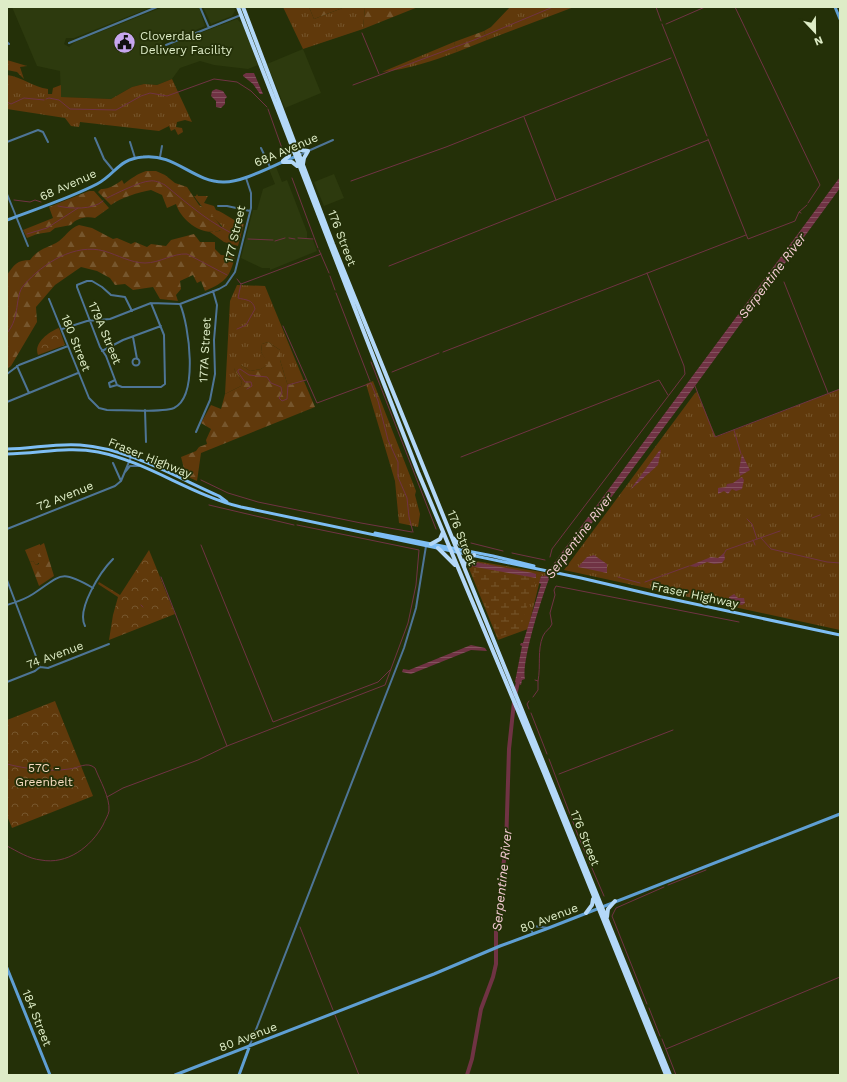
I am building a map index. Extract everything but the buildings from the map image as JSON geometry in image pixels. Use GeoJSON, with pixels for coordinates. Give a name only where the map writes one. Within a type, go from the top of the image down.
{"type":"FeatureCollection","features":[{"type":"Feature","properties":{"kind":"highway"},"geometry":{"type":"LineString","coordinates":[[238,7],[243,14]]}},
{"type":"Feature","properties":{"kind":"highway","name":"176 Street"},"geometry":{"type":"LineString","coordinates":[[243,7],[243,14],[292,145],[443,532],[593,897],[608,921],[670,1075]]}},
{"type":"Feature","properties":{"kind":"highway"},"geometry":{"type":"LineString","coordinates":[[292,145],[301,150],[308,151],[301,167],[292,162],[282,162],[288,156],[292,145]]}},
{"type":"Feature","properties":{"kind":"highway","name":"176 Street"},"geometry":{"type":"LineString","coordinates":[[301,167],[522,709],[666,1075]]}},
{"type":"Feature","properties":{"kind":"highway"},"geometry":{"type":"LineString","coordinates":[[431,544],[440,539],[443,532]]}},
{"type":"Feature","properties":{"kind":"highway"},"geometry":{"type":"LineString","coordinates":[[450,535],[469,552]]}},
{"type":"Feature","properties":{"kind":"highway"},"geometry":{"type":"LineString","coordinates":[[438,548],[457,567]]}},
{"type":"Feature","properties":{"kind":"highway"},"geometry":{"type":"LineString","coordinates":[[464,567],[465,560],[474,555]]}},
{"type":"Feature","properties":{"kind":"highway"},"geometry":{"type":"LineString","coordinates":[[586,913],[592,905],[593,897]]}},
{"type":"Feature","properties":{"kind":"highway"},"geometry":{"type":"LineString","coordinates":[[608,921],[607,910],[615,901]]}},
{"type":"Feature","properties":{"kind":"main road"},"geometry":{"type":"LineString","coordinates":[[835,7],[840,19]]}},
{"type":"Feature","properties":{"kind":"main road","name":"68A Avenue"},"geometry":{"type":"LineString","coordinates":[[245,177],[297,156]]}},
{"type":"Feature","properties":{"kind":"main road","name":"68 Avenue"},"geometry":{"type":"LineString","coordinates":[[7,220],[96,184],[121,164],[135,158],[160,157],[214,181],[230,182],[245,177]]}},
{"type":"Feature","properties":{"kind":"main road","name":"Fraser Highway"},"geometry":{"type":"LineString","coordinates":[[7,449],[73,444],[102,448],[131,457],[219,496],[232,505]]}},
{"type":"Feature","properties":{"kind":"main road","name":"Fraser Highway"},"geometry":{"type":"LineString","coordinates":[[7,454],[74,449],[98,452],[129,462],[232,505],[350,530],[431,544],[662,597],[840,635]]}},
{"type":"Feature","properties":{"kind":"main road"},"geometry":{"type":"LineString","coordinates":[[390,537],[450,549]]}},
{"type":"Feature","properties":{"kind":"main road","name":"Fraser Highway"},"geometry":{"type":"LineString","coordinates":[[390,537],[426,546],[450,549]]}},
{"type":"Feature","properties":{"kind":"main road","name":"Fraser Highway"},"geometry":{"type":"LineString","coordinates":[[457,551],[522,562],[547,571]]}},
{"type":"Feature","properties":{"kind":"main road","name":"80 Avenue"},"geometry":{"type":"LineString","coordinates":[[175,1075],[434,974],[492,949],[550,928],[615,901],[840,814]]}},
{"type":"Feature","properties":{"kind":"main road","name":"184 Street"},"geometry":{"type":"LineString","coordinates":[[7,968],[50,1075]]}},
{"type":"Feature","properties":{"kind":"main road"},"geometry":{"type":"LineString","coordinates":[[239,1075],[250,1046]]}},
{"type":"Feature","properties":{"kind":"street"},"geometry":{"type":"LineString","coordinates":[[69,43],[157,7]]}},
{"type":"Feature","properties":{"kind":"street"},"geometry":{"type":"LineString","coordinates":[[200,7],[209,28]]}},
{"type":"Feature","properties":{"kind":"street"},"geometry":{"type":"LineString","coordinates":[[166,45],[243,14]]}},
{"type":"Feature","properties":{"kind":"street"},"geometry":{"type":"LineString","coordinates":[[7,142],[38,130],[45,134],[48,142]]}},
{"type":"Feature","properties":{"kind":"street"},"geometry":{"type":"LineString","coordinates":[[95,138],[104,159],[113,170]]}},
{"type":"Feature","properties":{"kind":"street","name":"68A Avenue"},"geometry":{"type":"LineString","coordinates":[[297,156],[333,140]]}},
{"type":"Feature","properties":{"kind":"street"},"geometry":{"type":"LineString","coordinates":[[130,142],[135,158]]}},
{"type":"Feature","properties":{"kind":"street"},"geometry":{"type":"LineString","coordinates":[[160,157],[162,146]]}},
{"type":"Feature","properties":{"kind":"street"},"geometry":{"type":"LineString","coordinates":[[261,148],[270,167]]}},
{"type":"Feature","properties":{"kind":"street","name":"177 Street"},"geometry":{"type":"LineString","coordinates":[[213,291],[220,289],[230,281],[235,272],[250,211],[251,193],[245,177]]}},
{"type":"Feature","properties":{"kind":"street"},"geometry":{"type":"LineString","coordinates":[[7,194],[28,246]]}},
{"type":"Feature","properties":{"kind":"street"},"geometry":{"type":"LineString","coordinates":[[218,206],[228,206],[250,211]]}},
{"type":"Feature","properties":{"kind":"street","name":"179A Street"},"geometry":{"type":"LineString","coordinates":[[117,385],[76,287],[77,285],[87,281],[96,283],[111,295],[125,297],[132,311]]}},
{"type":"Feature","properties":{"kind":"street"},"geometry":{"type":"LineString","coordinates":[[61,330],[89,321],[110,319],[151,303],[180,304],[213,291]]}},
{"type":"Feature","properties":{"kind":"street","name":"177A Street"},"geometry":{"type":"LineString","coordinates":[[196,432],[210,400],[214,377],[214,340],[217,305],[213,291]]}},
{"type":"Feature","properties":{"kind":"street","name":"180 Street"},"geometry":{"type":"LineString","coordinates":[[49,299],[78,373],[87,394],[93,403],[103,409],[145,410]]}},
{"type":"Feature","properties":{"kind":"street"},"geometry":{"type":"LineString","coordinates":[[115,380],[110,382],[109,386],[112,388],[117,385],[122,387],[164,386],[164,335],[151,303]]}},
{"type":"Feature","properties":{"kind":"street"},"geometry":{"type":"LineString","coordinates":[[146,442],[145,410],[171,409],[184,400],[186,392],[189,370],[188,331],[180,304]]}},
{"type":"Feature","properties":{"kind":"street"},"geometry":{"type":"LineString","coordinates":[[102,351],[161,326]]}},
{"type":"Feature","properties":{"kind":"street"},"geometry":{"type":"LineString","coordinates":[[133,337],[138,358]]}},
{"type":"Feature","properties":{"kind":"street"},"geometry":{"type":"LineString","coordinates":[[7,374],[17,366],[68,346]]}},
{"type":"Feature","properties":{"kind":"street"},"geometry":{"type":"LineString","coordinates":[[17,366],[29,393]]}},
{"type":"Feature","properties":{"kind":"street"},"geometry":{"type":"LineString","coordinates":[[7,402],[78,373]]}},
{"type":"Feature","properties":{"kind":"street"},"geometry":{"type":"LineString","coordinates":[[121,481],[131,457]]}},
{"type":"Feature","properties":{"kind":"street"},"geometry":{"type":"LineString","coordinates":[[113,463],[121,481]]}},
{"type":"Feature","properties":{"kind":"street"},"geometry":{"type":"LineString","coordinates":[[125,473],[130,466],[139,466]]}},
{"type":"Feature","properties":{"kind":"street","name":"72 Avenue"},"geometry":{"type":"LineString","coordinates":[[7,529],[115,486],[121,481]]}},
{"type":"Feature","properties":{"kind":"street"},"geometry":{"type":"LineString","coordinates":[[250,1046],[404,648],[416,608],[426,546]]}},
{"type":"Feature","properties":{"kind":"street"},"geometry":{"type":"LineString","coordinates":[[85,626],[83,622],[84,609],[92,588],[113,559]]}},
{"type":"Feature","properties":{"kind":"street"},"geometry":{"type":"LineString","coordinates":[[7,605],[26,598],[50,580],[58,577],[72,577],[92,588]]}},
{"type":"Feature","properties":{"kind":"street"},"geometry":{"type":"LineString","coordinates":[[7,580],[40,667]]}},
{"type":"Feature","properties":{"kind":"street","name":"74 Avenue"},"geometry":{"type":"LineString","coordinates":[[7,682],[35,671],[40,667],[48,668],[109,644]]}},
{"type":"Feature","properties":{"kind":"street"},"geometry":{"type":"LineString","coordinates":[[533,934],[531,929],[533,926],[550,928]]}},
{"type":"Feature","properties":{"kind":"shaded area"},"geometry":{"type":"Polygon","coordinates":[[[12,7],[152,7],[74,38],[66,38],[64,44],[69,47],[75,42],[163,7],[199,7],[205,26],[170,41],[163,40],[161,45],[165,51],[170,49],[172,44],[237,19],[243,25],[258,65],[248,69],[214,65],[200,61],[180,68],[172,79],[157,85],[144,84],[132,87],[111,99],[61,97],[60,71],[37,66],[12,7]]]}},
{"type":"Feature","properties":{"kind":"shaded area"},"geometry":{"type":"Polygon","coordinates":[[[203,7],[234,7],[235,11],[232,16],[211,24],[203,7]]]}},
{"type":"Feature","properties":{"kind":"shaded area"},"geometry":{"type":"Polygon","coordinates":[[[303,49],[321,93],[285,108],[267,64],[303,49]]]}},
{"type":"Feature","properties":{"kind":"shaded area"},"geometry":{"type":"Polygon","coordinates":[[[276,167],[282,182],[287,180],[307,232],[307,238],[313,240],[317,251],[270,270],[270,268],[262,268],[241,258],[253,210],[257,210],[263,189],[275,184],[269,169],[276,167]]]}},
{"type":"Feature","properties":{"kind":"shaded area"},"geometry":{"type":"Polygon","coordinates":[[[334,174],[344,198],[324,206],[314,182],[334,174]]]}},
{"type":"Feature","properties":{"kind":"green space"},"geometry":{"type":"Polygon","coordinates":[[[283,7],[309,7],[314,19],[345,7],[365,7],[363,29],[303,49],[283,7]]]}},
{"type":"Feature","properties":{"kind":"green space"},"geometry":{"type":"Polygon","coordinates":[[[309,7],[345,7],[314,19],[309,7]]]}},
{"type":"Feature","properties":{"kind":"green space"},"geometry":{"type":"Polygon","coordinates":[[[365,7],[418,7],[363,29],[365,7]]]}},
{"type":"Feature","properties":{"kind":"green space"},"geometry":{"type":"Polygon","coordinates":[[[510,7],[574,7],[487,40],[484,31],[491,27],[510,7]]]}},
{"type":"Feature","properties":{"kind":"green space"},"geometry":{"type":"Polygon","coordinates":[[[484,31],[487,40],[457,52],[454,42],[484,31]]]}},
{"type":"Feature","properties":{"kind":"green space"},"geometry":{"type":"Polygon","coordinates":[[[454,42],[457,52],[420,64],[382,72],[454,42]]]}},
{"type":"Feature","properties":{"kind":"green space"},"geometry":{"type":"Polygon","coordinates":[[[7,60],[27,66],[20,67],[24,79],[17,72],[7,70],[7,60]]]}},
{"type":"Feature","properties":{"kind":"green space"},"geometry":{"type":"Polygon","coordinates":[[[7,75],[48,89],[48,94],[52,94],[53,88],[61,85],[61,97],[111,99],[132,87],[144,84],[157,85],[172,79],[192,122],[185,120],[177,122],[176,127],[182,128],[183,132],[178,135],[175,129],[171,131],[169,126],[159,131],[80,122],[79,127],[71,126],[65,118],[7,109],[7,75]]]}},
{"type":"Feature","properties":{"kind":"green space"},"geometry":{"type":"Polygon","coordinates":[[[146,171],[156,171],[165,175],[175,183],[187,187],[199,205],[208,210],[223,229],[209,232],[195,227],[183,216],[176,204],[167,208],[162,195],[151,190],[119,200],[111,205],[98,192],[101,189],[109,188],[115,185],[122,180],[124,184],[146,171]]]}},
{"type":"Feature","properties":{"kind":"green space"},"geometry":{"type":"Polygon","coordinates":[[[89,191],[94,191],[109,208],[95,218],[82,218],[71,225],[55,228],[50,232],[37,234],[27,238],[23,230],[53,218],[49,207],[89,191]]]}},
{"type":"Feature","properties":{"kind":"green space"},"geometry":{"type":"Polygon","coordinates":[[[197,194],[198,196],[208,196],[204,203],[214,206],[216,210],[244,224],[238,246],[224,242],[210,232],[220,231],[222,226],[197,200],[194,196],[197,194]]]}},
{"type":"Feature","properties":{"kind":"green space"},"geometry":{"type":"Polygon","coordinates":[[[79,225],[92,228],[113,239],[117,238],[131,244],[135,242],[147,247],[151,244],[166,246],[171,240],[194,234],[200,242],[215,242],[215,249],[221,255],[235,256],[229,274],[222,282],[212,288],[205,291],[201,281],[197,283],[193,275],[180,281],[181,289],[176,295],[178,301],[160,299],[153,287],[133,290],[125,284],[115,285],[110,278],[97,271],[81,267],[55,285],[36,307],[37,322],[11,366],[7,369],[7,275],[16,264],[22,261],[30,260],[45,248],[56,243],[72,228],[79,225]]]}},
{"type":"Feature","properties":{"kind":"green space"},"geometry":{"type":"Polygon","coordinates":[[[237,285],[265,286],[304,381],[290,385],[287,383],[280,360],[280,350],[268,342],[262,344],[261,352],[269,364],[261,369],[250,371],[241,365],[234,369],[242,382],[241,386],[225,394],[230,301],[237,285]]]}},
{"type":"Feature","properties":{"kind":"green space"},"geometry":{"type":"Polygon","coordinates":[[[59,328],[65,345],[38,355],[38,346],[43,338],[59,328]]]}},
{"type":"Feature","properties":{"kind":"green space"},"geometry":{"type":"Polygon","coordinates":[[[268,342],[280,350],[280,360],[287,383],[290,385],[304,381],[315,407],[201,453],[197,481],[186,476],[181,457],[196,451],[199,447],[207,444],[206,440],[211,429],[201,423],[211,405],[221,409],[225,394],[241,386],[242,382],[234,369],[237,365],[241,365],[250,371],[261,369],[268,364],[261,352],[262,344],[268,342]]]}},
{"type":"Feature","properties":{"kind":"green space"},"geometry":{"type":"Polygon","coordinates":[[[373,381],[416,491],[415,495],[420,514],[418,527],[399,523],[395,481],[366,384],[373,381]]]}},
{"type":"Feature","properties":{"kind":"green space"},"geometry":{"type":"Polygon","coordinates":[[[840,389],[840,630],[564,570],[695,393],[697,392],[716,437],[840,389]]]}},
{"type":"Feature","properties":{"kind":"green space"},"geometry":{"type":"Polygon","coordinates":[[[44,543],[54,576],[39,586],[30,562],[33,561],[36,565],[39,564],[39,546],[44,543]]]}},
{"type":"Feature","properties":{"kind":"green space"},"geometry":{"type":"Polygon","coordinates":[[[40,544],[40,562],[36,565],[33,561],[30,562],[25,550],[40,544]]]}},
{"type":"Feature","properties":{"kind":"green space"},"geometry":{"type":"Polygon","coordinates":[[[149,550],[175,614],[109,640],[113,615],[118,597],[98,584],[99,582],[120,595],[149,550]]]}},
{"type":"Feature","properties":{"kind":"green space"},"geometry":{"type":"Polygon","coordinates":[[[476,561],[547,573],[545,576],[541,576],[528,629],[498,640],[468,566],[470,562],[476,561]]]}},
{"type":"Feature","properties":{"kind":"green space"},"geometry":{"type":"Polygon","coordinates":[[[471,565],[536,578],[520,630],[499,637],[495,631],[471,565]]]}},
{"type":"Feature","properties":{"kind":"green space","name":"57C - Greenbelt"},"geometry":{"type":"Polygon","coordinates":[[[55,701],[93,796],[12,828],[7,816],[7,720],[55,701]]]}},
{"type":"Feature","properties":{"kind":"water"},"geometry":{"type":"Polygon","coordinates":[[[246,73],[254,73],[263,94],[260,94],[253,84],[243,76],[246,73]]]}},
{"type":"Feature","properties":{"kind":"water"},"geometry":{"type":"Polygon","coordinates":[[[216,89],[223,91],[227,97],[225,99],[225,104],[221,108],[216,107],[216,101],[211,96],[212,91],[216,89]]]}},
{"type":"Feature","properties":{"kind":"water"},"geometry":{"type":"Polygon","coordinates":[[[840,177],[840,188],[695,386],[549,579],[541,601],[529,646],[526,659],[525,679],[522,680],[521,685],[515,682],[522,646],[520,645],[523,643],[541,584],[539,583],[541,576],[545,576],[840,177]]]}},
{"type":"Feature","properties":{"kind":"water"},"geometry":{"type":"Polygon","coordinates":[[[661,450],[658,465],[630,490],[659,451],[661,450]]]}},
{"type":"Feature","properties":{"kind":"water"},"geometry":{"type":"Polygon","coordinates":[[[742,454],[750,470],[740,476],[739,470],[742,454]]]}},
{"type":"Feature","properties":{"kind":"water"},"geometry":{"type":"Polygon","coordinates":[[[742,477],[744,480],[742,489],[736,491],[732,489],[728,494],[724,491],[718,494],[718,488],[726,487],[727,484],[733,483],[742,477]]]}},
{"type":"Feature","properties":{"kind":"water"},"geometry":{"type":"Polygon","coordinates":[[[724,553],[725,559],[722,563],[714,564],[707,562],[696,567],[689,566],[711,557],[718,558],[724,553]]]}},
{"type":"Feature","properties":{"kind":"water"},"geometry":{"type":"Polygon","coordinates":[[[594,555],[607,564],[607,573],[578,567],[587,557],[594,555]]]}},
{"type":"Feature","properties":{"kind":"water"},"geometry":{"type":"Polygon","coordinates":[[[475,562],[533,573],[536,574],[536,578],[470,566],[470,563],[475,562]]]}},
{"type":"Feature","properties":{"kind":"water"},"geometry":{"type":"Polygon","coordinates":[[[734,594],[738,598],[744,598],[745,603],[742,605],[729,602],[729,597],[734,594]]]}},
{"type":"Feature","properties":{"kind":"water"},"geometry":{"type":"Polygon","coordinates":[[[471,645],[485,648],[487,651],[471,650],[411,674],[402,672],[403,669],[409,670],[471,645]]]}},
{"type":"Feature","properties":{"kind":"waterway"},"geometry":{"type":"LineString","coordinates":[[353,85],[474,40],[553,7]]}},
{"type":"Feature","properties":{"kind":"waterway"},"geometry":{"type":"LineString","coordinates":[[656,7],[661,21]]}},
{"type":"Feature","properties":{"kind":"waterway"},"geometry":{"type":"LineString","coordinates":[[666,24],[705,7]]}},
{"type":"Feature","properties":{"kind":"waterway"},"geometry":{"type":"LineString","coordinates":[[735,7],[820,185],[808,203]]}},
{"type":"Feature","properties":{"kind":"waterway"},"geometry":{"type":"LineString","coordinates":[[662,24],[707,136]]}},
{"type":"Feature","properties":{"kind":"waterway"},"geometry":{"type":"LineString","coordinates":[[362,33],[379,74]]}},
{"type":"Feature","properties":{"kind":"waterway"},"geometry":{"type":"LineString","coordinates":[[351,181],[446,147],[671,58]]}},
{"type":"Feature","properties":{"kind":"waterway"},"geometry":{"type":"LineString","coordinates":[[46,99],[49,98],[59,100],[70,109],[116,110],[141,96],[150,93],[167,96],[214,79],[237,82],[251,91],[267,107]]}},
{"type":"Feature","properties":{"kind":"waterway"},"geometry":{"type":"LineString","coordinates":[[7,102],[11,104],[24,98],[44,100]]}},
{"type":"Feature","properties":{"kind":"waterway"},"geometry":{"type":"LineString","coordinates":[[268,109],[284,154]]}},
{"type":"Feature","properties":{"kind":"waterway"},"geometry":{"type":"LineString","coordinates":[[524,117],[556,200]]}},
{"type":"Feature","properties":{"kind":"waterway"},"geometry":{"type":"LineString","coordinates":[[708,139],[748,239],[795,221],[799,212]]}},
{"type":"Feature","properties":{"kind":"waterway"},"geometry":{"type":"LineString","coordinates":[[389,266],[708,140]]}},
{"type":"Feature","properties":{"kind":"waterway"},"geometry":{"type":"LineString","coordinates":[[292,178],[318,248]]}},
{"type":"Feature","properties":{"kind":"waterway"},"geometry":{"type":"LineString","coordinates":[[107,198],[141,183],[152,181],[158,182],[165,185],[210,221],[240,237]]}},
{"type":"Feature","properties":{"kind":"waterway"},"geometry":{"type":"LineString","coordinates":[[14,200],[30,202],[35,200],[41,202]]}},
{"type":"Feature","properties":{"kind":"waterway"},"geometry":{"type":"LineString","coordinates":[[58,206],[69,208],[88,207],[94,206],[103,201]]}},
{"type":"Feature","properties":{"kind":"waterway"},"geometry":{"type":"LineString","coordinates":[[801,213],[799,212],[807,205]]}},
{"type":"Feature","properties":{"kind":"waterway"},"geometry":{"type":"LineString","coordinates":[[27,234],[47,228],[78,208]]}},
{"type":"Feature","properties":{"kind":"waterway"},"geometry":{"type":"LineString","coordinates":[[443,352],[746,235]]}},
{"type":"Feature","properties":{"kind":"waterway"},"geometry":{"type":"LineString","coordinates":[[275,241],[285,238]]}},
{"type":"Feature","properties":{"kind":"waterway"},"geometry":{"type":"LineString","coordinates":[[289,238],[295,239]]}},
{"type":"Feature","properties":{"kind":"waterway"},"geometry":{"type":"LineString","coordinates":[[298,238],[313,239]]}},
{"type":"Feature","properties":{"kind":"waterway"},"geometry":{"type":"LineString","coordinates":[[248,239],[273,240]]}},
{"type":"Feature","properties":{"kind":"waterway"},"geometry":{"type":"LineString","coordinates":[[7,333],[14,320],[19,295],[24,285],[40,269],[50,262],[71,252],[93,249],[104,251],[140,263],[151,263],[177,255],[187,254],[227,275]]}},
{"type":"Feature","properties":{"kind":"waterway"},"geometry":{"type":"LineString","coordinates":[[319,250],[329,273]]}},
{"type":"Feature","properties":{"kind":"waterway"},"geometry":{"type":"LineString","coordinates":[[237,279],[241,284],[321,254]]}},
{"type":"Feature","properties":{"kind":"waterway"},"geometry":{"type":"LineString","coordinates":[[550,557],[552,549],[685,374],[684,366],[647,273]]}},
{"type":"Feature","properties":{"kind":"waterway"},"geometry":{"type":"LineString","coordinates":[[330,276],[335,290]]}},
{"type":"Feature","properties":{"kind":"waterway"},"geometry":{"type":"LineString","coordinates":[[784,282],[828,393]]}},
{"type":"Feature","properties":{"kind":"waterway"},"geometry":{"type":"LineString","coordinates":[[237,329],[246,325],[255,309],[251,302],[238,298],[241,284]]}},
{"type":"Feature","properties":{"kind":"waterway"},"geometry":{"type":"LineString","coordinates":[[336,293],[370,381]]}},
{"type":"Feature","properties":{"kind":"waterway"},"geometry":{"type":"LineString","coordinates":[[283,326],[317,403],[371,383],[378,401],[388,440],[398,462],[398,477],[407,498],[409,517],[413,532]]}},
{"type":"Feature","properties":{"kind":"waterway"},"geometry":{"type":"LineString","coordinates":[[392,372],[439,353]]}},
{"type":"Feature","properties":{"kind":"waterway"},"geometry":{"type":"LineString","coordinates":[[371,362],[436,529]]}},
{"type":"Feature","properties":{"kind":"waterway"},"geometry":{"type":"LineString","coordinates":[[247,389],[252,386],[251,382],[245,382],[238,372],[240,369],[249,375],[267,377],[271,383],[281,387],[282,393],[279,398],[282,401],[287,399],[288,385],[306,380]]}},
{"type":"Feature","properties":{"kind":"waterway"},"geometry":{"type":"LineString","coordinates":[[461,457],[659,380],[668,395]]}},
{"type":"Feature","properties":{"kind":"waterway"},"geometry":{"type":"LineString","coordinates":[[695,386],[715,437],[840,389]]}},
{"type":"Feature","properties":{"kind":"waterway"},"geometry":{"type":"LineString","coordinates":[[734,430],[741,454]]}},
{"type":"Feature","properties":{"kind":"waterway"},"geometry":{"type":"LineString","coordinates":[[201,480],[228,493],[258,502],[412,532]]}},
{"type":"Feature","properties":{"kind":"waterway"},"geometry":{"type":"LineString","coordinates":[[209,505],[294,525]]}},
{"type":"Feature","properties":{"kind":"waterway"},"geometry":{"type":"LineString","coordinates":[[812,518],[820,515]]}},
{"type":"Feature","properties":{"kind":"waterway"},"geometry":{"type":"LineString","coordinates":[[747,519],[752,524],[757,539]]}},
{"type":"Feature","properties":{"kind":"waterway"},"geometry":{"type":"LineString","coordinates":[[107,797],[123,788],[198,760],[227,746],[385,685],[408,623],[416,585],[419,550],[297,525]]}},
{"type":"Feature","properties":{"kind":"waterway"},"geometry":{"type":"LineString","coordinates":[[724,554],[726,550],[780,531]]}},
{"type":"Feature","properties":{"kind":"waterway"},"geometry":{"type":"LineString","coordinates":[[761,538],[771,549],[827,562],[840,563]]}},
{"type":"Feature","properties":{"kind":"waterway"},"geometry":{"type":"LineString","coordinates":[[753,540],[755,545]]}},
{"type":"Feature","properties":{"kind":"waterway"},"geometry":{"type":"LineString","coordinates":[[471,543],[503,551]]}},
{"type":"Feature","properties":{"kind":"waterway"},"geometry":{"type":"LineString","coordinates":[[201,545],[273,722],[378,682],[390,670]]}},
{"type":"Feature","properties":{"kind":"waterway"},"geometry":{"type":"LineString","coordinates":[[512,553],[545,560]]}},
{"type":"Feature","properties":{"kind":"waterway"},"geometry":{"type":"LineString","coordinates":[[645,582],[689,566]]}},
{"type":"Feature","properties":{"kind":"waterway"},"geometry":{"type":"LineString","coordinates":[[161,577],[227,746]]}},
{"type":"Feature","properties":{"kind":"waterway"},"geometry":{"type":"LineString","coordinates":[[618,577],[640,583]]}},
{"type":"Feature","properties":{"kind":"waterway"},"geometry":{"type":"LineString","coordinates":[[535,680],[538,681],[541,641],[544,634],[552,624],[550,613],[556,586],[739,622]]}},
{"type":"Feature","properties":{"kind":"waterway","name":"Serpentine River"},"geometry":{"type":"LineString","coordinates":[[515,695],[519,678]]}},
{"type":"Feature","properties":{"kind":"waterway"},"geometry":{"type":"LineString","coordinates":[[533,697],[538,690],[538,681]]}},
{"type":"Feature","properties":{"kind":"waterway"},"geometry":{"type":"LineString","coordinates":[[529,701],[527,704],[529,709]]}},
{"type":"Feature","properties":{"kind":"waterway","name":"Serpentine River"},"geometry":{"type":"LineString","coordinates":[[467,1075],[472,1059],[481,1009],[493,977],[496,964],[496,926],[503,890],[509,749],[514,702]]}},
{"type":"Feature","properties":{"kind":"waterway"},"geometry":{"type":"LineString","coordinates":[[531,713],[547,754]]}},
{"type":"Feature","properties":{"kind":"waterway"},"geometry":{"type":"LineString","coordinates":[[559,774],[673,730]]}},
{"type":"Feature","properties":{"kind":"waterway"},"geometry":{"type":"LineString","coordinates":[[549,759],[579,838],[604,896]]}},
{"type":"Feature","properties":{"kind":"waterway"},"geometry":{"type":"LineString","coordinates":[[7,764],[30,769],[46,770],[62,770],[86,765],[92,766],[95,768],[104,789],[109,806],[107,816],[98,833],[85,847],[69,857],[51,861],[37,859],[7,846]]}},
{"type":"Feature","properties":{"kind":"waterway"},"geometry":{"type":"LineString","coordinates":[[668,885],[706,870]]}},
{"type":"Feature","properties":{"kind":"waterway"},"geometry":{"type":"LineString","coordinates":[[647,1004],[612,916],[616,908],[664,887]]}},
{"type":"Feature","properties":{"kind":"waterway"},"geometry":{"type":"LineString","coordinates":[[300,927],[333,1010]]}},
{"type":"Feature","properties":{"kind":"waterway"},"geometry":{"type":"LineString","coordinates":[[666,1049],[840,977]]}},
{"type":"Feature","properties":{"kind":"waterway"},"geometry":{"type":"LineString","coordinates":[[649,1008],[660,1036]]}},
{"type":"Feature","properties":{"kind":"waterway"},"geometry":{"type":"LineString","coordinates":[[335,1015],[359,1075]]}},
{"type":"Feature","properties":{"kind":"waterway"},"geometry":{"type":"LineString","coordinates":[[662,1039],[676,1075]]}},
{"type":"Feature","properties":{"kind":"place","name":"Cloverdale Delivery Facility"},"geometry":{"type":"Point","coordinates":[124,43]}}]}
